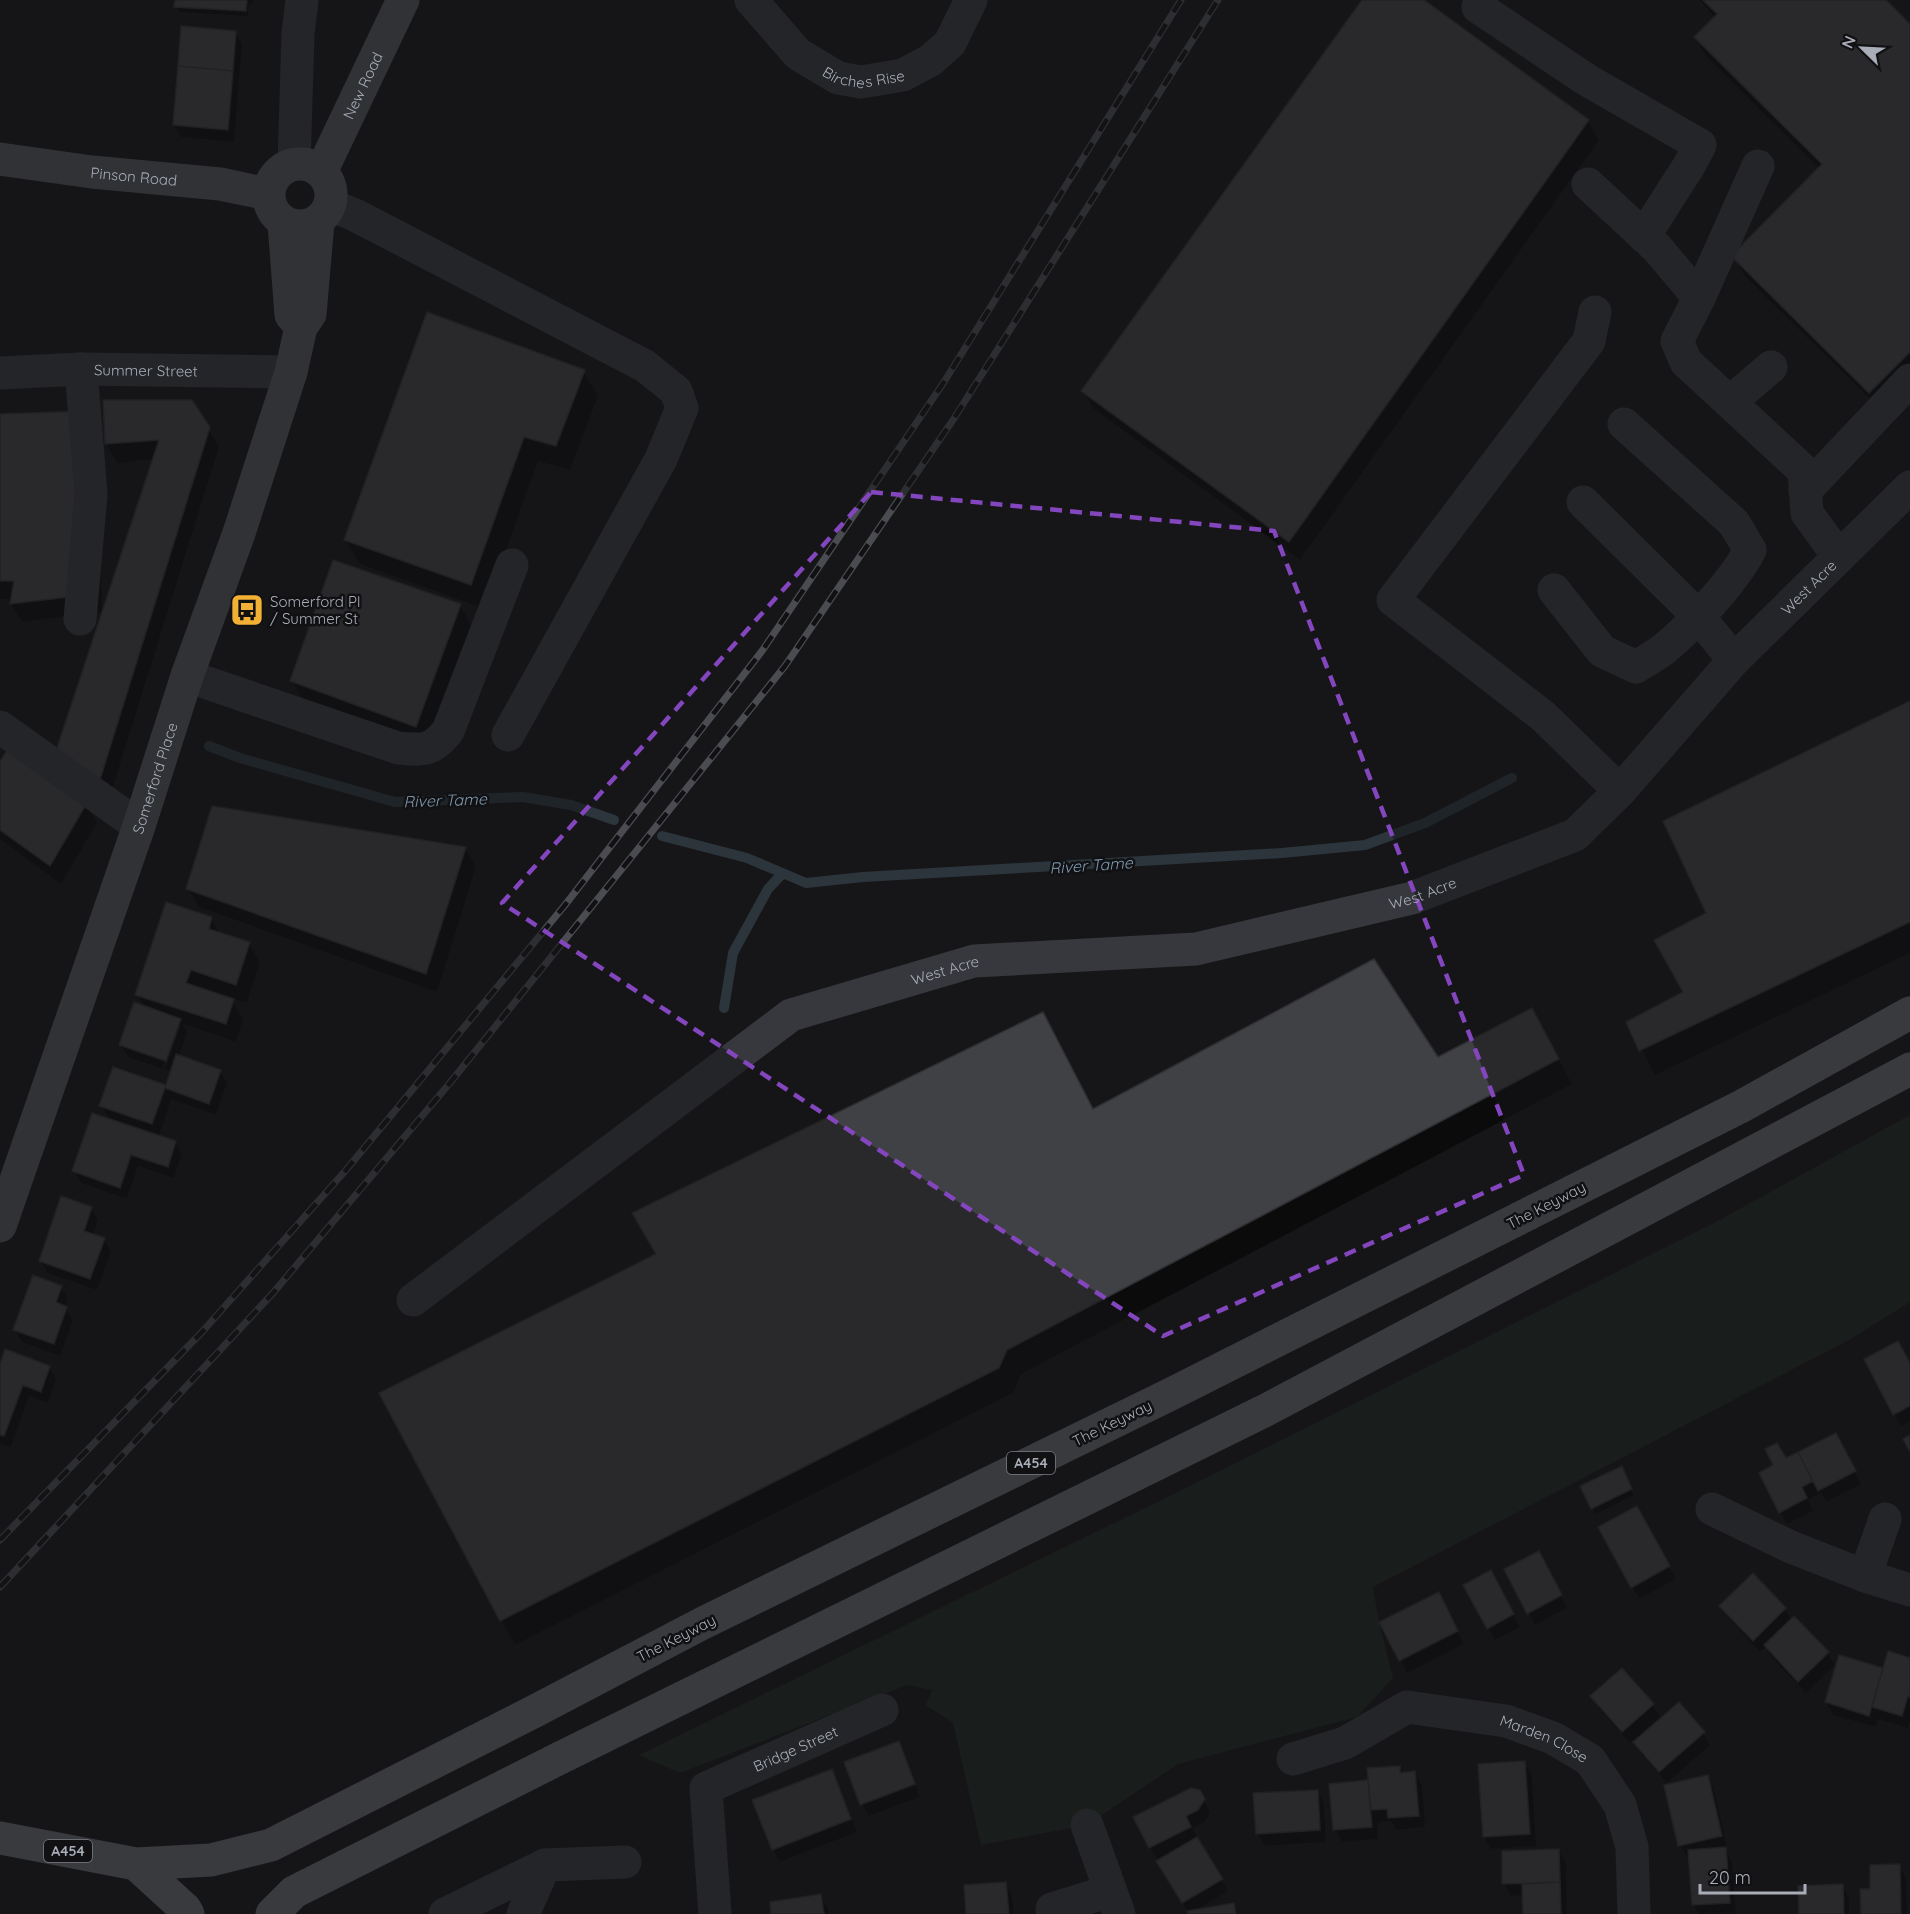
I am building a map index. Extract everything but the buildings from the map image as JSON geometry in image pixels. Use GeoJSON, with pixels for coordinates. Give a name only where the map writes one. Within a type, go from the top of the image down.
{"type":"FeatureCollection","features":[{"type":"Feature","properties":{"kind":"highway","name":"The Keyway"},"geometry":{"type":"LineString","coordinates":[[136,1864],[211,1860],[271,1845],[703,1623],[1173,1393],[1731,1111],[1910,1013]]}},
{"type":"Feature","properties":{"kind":"highway"},"geometry":{"type":"LineString","coordinates":[[272,1914],[294,1892],[560,1758],[1268,1409],[1910,1069]]}},
{"type":"Feature","properties":{"kind":"highway"},"geometry":{"type":"LineString","coordinates":[[535,1711],[560,1758]]}},
{"type":"Feature","properties":{"kind":"highway","name":"A454"},"geometry":{"type":"LineString","coordinates":[[0,1838],[136,1864]]}},
{"type":"Feature","properties":{"kind":"highway"},"geometry":{"type":"LineString","coordinates":[[136,1864],[188,1914]]}},
{"type":"Feature","properties":{"kind":"main road","name":"New Road"},"geometry":{"type":"LineString","coordinates":[[307,168],[403,0]]}},
{"type":"Feature","properties":{"kind":"main road","name":"Pinson Road"},"geometry":{"type":"LineString","coordinates":[[0,159],[92,172],[220,184],[268,194]]}},
{"type":"Feature","properties":{"kind":"main road"},"geometry":{"type":"LineString","coordinates":[[307,168],[327,180],[330,189],[324,213],[305,226],[294,226],[276,217],[270,207],[268,194],[272,180],[281,170],[307,168]]}},
{"type":"Feature","properties":{"kind":"main road","name":"Somerford Place"},"geometry":{"type":"LineString","coordinates":[[0,1226],[139,826],[186,676],[239,533],[291,372],[301,327],[310,314],[324,213]]}},
{"type":"Feature","properties":{"kind":"main road"},"geometry":{"type":"LineString","coordinates":[[285,223],[291,315],[301,327]]}},
{"type":"Feature","properties":{"kind":"street"},"geometry":{"type":"LineString","coordinates":[[302,0],[298,34],[307,168]]}},
{"type":"Feature","properties":{"kind":"street","name":"Birches Rise"},"geometry":{"type":"LineString","coordinates":[[751,0],[798,54],[838,78],[861,82],[903,75],[931,60],[951,43],[971,0]]}},
{"type":"Feature","properties":{"kind":"street"},"geometry":{"type":"LineString","coordinates":[[1478,7],[1587,80],[1700,145],[1644,236]]}},
{"type":"Feature","properties":{"kind":"street"},"geometry":{"type":"LineString","coordinates":[[1758,166],[1699,298],[1677,341],[1686,362],[1804,471],[1807,513],[1839,557]]}},
{"type":"Feature","properties":{"kind":"street"},"geometry":{"type":"LineString","coordinates":[[1588,184],[1657,248],[1699,298]]}},
{"type":"Feature","properties":{"kind":"street"},"geometry":{"type":"LineString","coordinates":[[324,213],[355,215],[645,366],[676,391],[682,408],[661,459],[508,735]]}},
{"type":"Feature","properties":{"kind":"street"},"geometry":{"type":"LineString","coordinates":[[1595,312],[1589,341],[1393,600],[1543,716],[1620,791]]}},
{"type":"Feature","properties":{"kind":"street"},"geometry":{"type":"LineString","coordinates":[[1730,402],[1771,367]]}},
{"type":"Feature","properties":{"kind":"street"},"geometry":{"type":"LineString","coordinates":[[80,619],[91,494],[81,369]]}},
{"type":"Feature","properties":{"kind":"street","name":"Summer Street"},"geometry":{"type":"LineString","coordinates":[[0,373],[81,369],[291,372]]}},
{"type":"Feature","properties":{"kind":"street"},"geometry":{"type":"LineString","coordinates":[[1805,491],[1910,380]]}},
{"type":"Feature","properties":{"kind":"street"},"geometry":{"type":"LineString","coordinates":[[1554,591],[1602,651],[1636,667],[1663,650],[1698,616],[1741,568],[1750,550],[1734,523],[1624,424]]}},
{"type":"Feature","properties":{"kind":"street","name":"West Acre"},"geometry":{"type":"LineString","coordinates":[[413,1300],[791,1015],[974,961],[1196,949],[1412,898],[1575,835],[1620,791],[1734,660],[1910,487]]}},
{"type":"Feature","properties":{"kind":"street"},"geometry":{"type":"LineString","coordinates":[[1583,502],[1698,616],[1734,660]]}},
{"type":"Feature","properties":{"kind":"street"},"geometry":{"type":"LineString","coordinates":[[186,676],[398,748],[422,750],[438,744],[448,731],[512,566]]}},
{"type":"Feature","properties":{"kind":"street"},"geometry":{"type":"LineString","coordinates":[[0,727],[139,826]]}},
{"type":"Feature","properties":{"kind":"street"},"geometry":{"type":"LineString","coordinates":[[1712,1509],[1791,1548],[1910,1590]]}},
{"type":"Feature","properties":{"kind":"street"},"geometry":{"type":"LineString","coordinates":[[1865,1576],[1885,1520]]}},
{"type":"Feature","properties":{"kind":"street","name":"Marden Close"},"geometry":{"type":"LineString","coordinates":[[1293,1759],[1345,1743],[1407,1707],[1506,1721],[1553,1738],[1590,1760],[1620,1805],[1632,1847],[1634,1914]]}},
{"type":"Feature","properties":{"kind":"street","name":"Bridge Street"},"geometry":{"type":"LineString","coordinates":[[716,1914],[706,1788],[882,1710]]}},
{"type":"Feature","properties":{"kind":"street"},"geometry":{"type":"LineString","coordinates":[[1052,1909],[1114,1902],[1087,1825]]}},
{"type":"Feature","properties":{"kind":"street"},"geometry":{"type":"LineString","coordinates":[[445,1914],[544,1865],[626,1862]]}},
{"type":"Feature","properties":{"kind":"street"},"geometry":{"type":"LineString","coordinates":[[523,1914],[544,1865]]}},
{"type":"Feature","properties":{"kind":"highlighted area"},"geometry":{"type":"Polygon","coordinates":[[[871,492],[1274,531],[1524,1175],[1163,1336],[502,903],[871,492]]]}},
{"type":"Feature","properties":{"kind":"shaded area"},"geometry":{"type":"Polygon","coordinates":[[[1910,1115],[1910,1302],[1849,1340],[1373,1587],[1393,1678],[1357,1717],[1178,1764],[1087,1825],[981,1845],[953,1723],[926,1705],[932,1690],[907,1685],[680,1773],[639,1755],[1188,1487],[1714,1223],[1910,1115]]]}},
{"type":"Feature","properties":{"kind":"waterway","name":"River Tame"},"geometry":{"type":"LineString","coordinates":[[209,746],[240,758],[395,802],[523,797],[571,805],[614,820]]}},
{"type":"Feature","properties":{"kind":"waterway","name":"River Tame"},"geometry":{"type":"LineString","coordinates":[[662,836],[747,858],[806,883],[863,877],[1282,853],[1365,845],[1425,823],[1512,778]]}},
{"type":"Feature","properties":{"kind":"waterway"},"geometry":{"type":"LineString","coordinates":[[724,1008],[733,953],[768,889],[782,874]]}},
{"type":"Feature","properties":{"kind":"railway"},"geometry":{"type":"LineString","coordinates":[[0,1540],[202,1332],[346,1170],[565,905],[762,651],[944,382],[1181,0]]}},
{"type":"Feature","properties":{"kind":"railway"},"geometry":{"type":"LineString","coordinates":[[0,1587],[273,1293],[449,1084],[785,666],[953,420],[1218,0]]}},
{"type":"Feature","properties":{"kind":"place","name":"Somerford Pl / Summer St"},"geometry":{"type":"Point","coordinates":[247,610]}}]}
